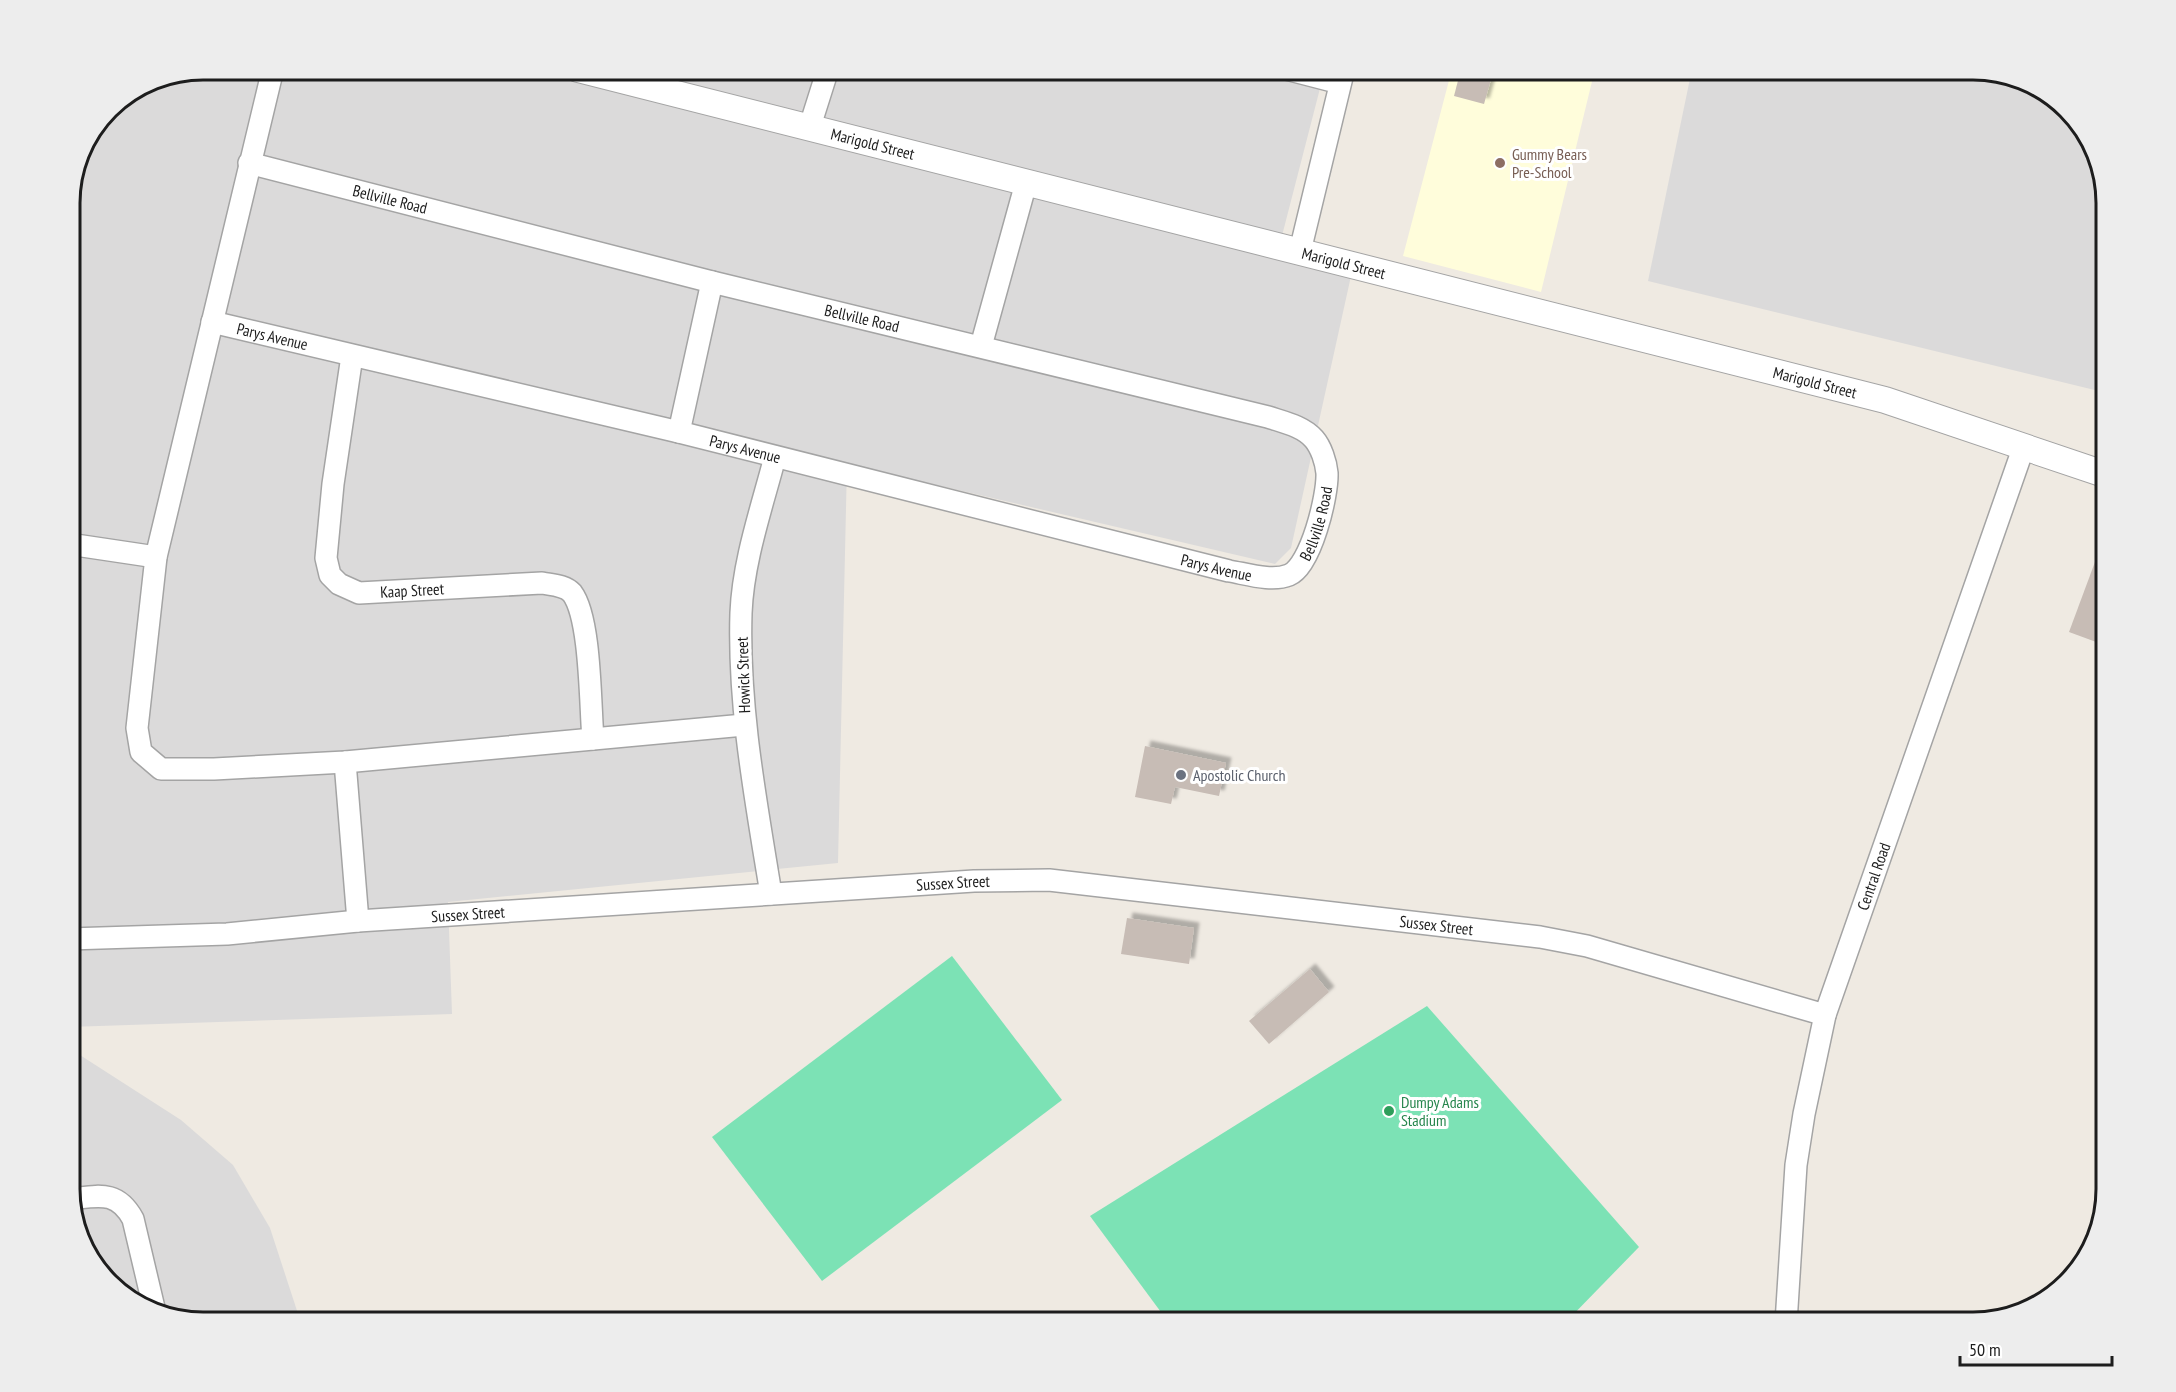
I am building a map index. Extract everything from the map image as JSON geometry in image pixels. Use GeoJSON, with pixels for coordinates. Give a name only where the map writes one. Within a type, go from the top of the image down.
{"type":"FeatureCollection","features":[{"type":"Feature","properties":{"kind":"street"},"geometry":{"type":"LineString","coordinates":[[270,79],[156,557],[137,728],[141,752],[161,769],[181,770],[345,762],[744,725]]}},
{"type":"Feature","properties":{"kind":"street","name":"Marigold Street"},"geometry":{"type":"LineString","coordinates":[[619,79],[1884,400],[2096,471]]}},
{"type":"Feature","properties":{"kind":"street"},"geometry":{"type":"LineString","coordinates":[[810,126],[825,79]]}},
{"type":"Feature","properties":{"kind":"street"},"geometry":{"type":"LineString","coordinates":[[1300,251],[1341,79]]}},
{"type":"Feature","properties":{"kind":"street","name":"Bellville Road"},"geometry":{"type":"LineString","coordinates":[[249,163],[712,282],[1268,417],[1303,430],[1315,439],[1323,454],[1327,473],[1325,495],[1312,540],[1299,567],[1291,574],[1276,578]]}},
{"type":"Feature","properties":{"kind":"street"},"geometry":{"type":"LineString","coordinates":[[981,346],[1026,183]]}},
{"type":"Feature","properties":{"kind":"street"},"geometry":{"type":"LineString","coordinates":[[679,432],[712,282]]}},
{"type":"Feature","properties":{"kind":"street","name":"Parys Avenue"},"geometry":{"type":"LineString","coordinates":[[212,322],[679,432],[1229,572],[1276,578]]}},
{"type":"Feature","properties":{"kind":"street","name":"Kaap Street"},"geometry":{"type":"LineString","coordinates":[[352,356],[333,484],[327,558],[330,574],[346,590],[359,593],[542,584],[561,586],[571,592],[583,619],[593,739]]}},
{"type":"Feature","properties":{"kind":"street","name":"Central Road"},"geometry":{"type":"LineString","coordinates":[[1787,1312],[1796,1165],[1804,1114],[1825,1015],[2024,446]]}},
{"type":"Feature","properties":{"kind":"street","name":"Howick Street"},"geometry":{"type":"LineString","coordinates":[[771,894],[744,725],[741,612],[748,568],[775,457]]}},
{"type":"Feature","properties":{"kind":"street"},"geometry":{"type":"LineString","coordinates":[[80,546],[156,557]]}},
{"type":"Feature","properties":{"kind":"street"},"geometry":{"type":"LineString","coordinates":[[345,762],[358,921]]}},
{"type":"Feature","properties":{"kind":"street","name":"Sussex Street"},"geometry":{"type":"LineString","coordinates":[[80,939],[159,938],[358,921],[984,880],[1049,880],[1324,910],[1540,937],[1587,946],[1825,1015]]}},
{"type":"Feature","properties":{"kind":"street"},"geometry":{"type":"LineString","coordinates":[[80,1198],[102,1196],[115,1198],[126,1207],[133,1220],[152,1301]]}},
{"type":"Feature","properties":{"kind":"shaded area"},"geometry":{"type":"Polygon","coordinates":[[[203,79],[1322,79],[1276,259],[1351,276],[1291,548],[1275,564],[847,464],[838,863],[448,902],[452,1014],[80,1027],[80,195],[89,156],[100,134],[116,116],[134,100],[163,86],[203,79]]]}},
{"type":"Feature","properties":{"kind":"shaded area","name":"Gummy Bears Pre-School"},"geometry":{"type":"Polygon","coordinates":[[[1449,79],[1593,79],[1541,292],[1403,256],[1449,79]]]}},
{"type":"Feature","properties":{"kind":"shaded area"},"geometry":{"type":"Polygon","coordinates":[[[1690,79],[1973,79],[2005,84],[2042,100],[2066,122],[2080,141],[2092,171],[2096,203],[2096,390],[1648,281],[1690,79]]]}},
{"type":"Feature","properties":{"kind":"shaded area"},"geometry":{"type":"Polygon","coordinates":[[[80,1055],[181,1120],[233,1165],[270,1228],[297,1312],[187,1311],[156,1303],[128,1287],[105,1264],[96,1251],[84,1221],[80,1197],[80,1055]]]}},
{"type":"Feature","properties":{"kind":"green space"},"geometry":{"type":"Polygon","coordinates":[[[952,956],[1062,1100],[822,1281],[712,1137],[952,956]]]}},
{"type":"Feature","properties":{"kind":"green space","name":"Dumpy Adams Stadium"},"geometry":{"type":"Polygon","coordinates":[[[1427,1006],[1639,1247],[1576,1312],[1161,1312],[1090,1216],[1427,1006]]]}},
{"type":"Feature","properties":{"kind":"building"},"geometry":{"type":"Polygon","coordinates":[[[1458,79],[1491,79],[1484,104],[1454,96],[1458,79]]]}},
{"type":"Feature","properties":{"kind":"building"},"geometry":{"type":"Polygon","coordinates":[[[2096,559],[2096,642],[2069,632],[2096,559]]]}},
{"type":"Feature","properties":{"kind":"building","name":"Apostolic Church"},"geometry":{"type":"Polygon","coordinates":[[[1145,746],[1226,763],[1219,796],[1175,787],[1171,804],[1135,797],[1145,746]]]}},
{"type":"Feature","properties":{"kind":"building"},"geometry":{"type":"Polygon","coordinates":[[[1127,918],[1194,928],[1189,964],[1121,954],[1127,918]]]}},
{"type":"Feature","properties":{"kind":"building"},"geometry":{"type":"Polygon","coordinates":[[[1310,969],[1329,992],[1269,1044],[1249,1021],[1310,969]]]}},
{"type":"Feature","properties":{"kind":"place","name":"Gummy Bears Pre-School"},"geometry":{"type":"Point","coordinates":[1500,163]}},
{"type":"Feature","properties":{"kind":"place","name":"Apostolic Church"},"geometry":{"type":"Point","coordinates":[1181,775]}},
{"type":"Feature","properties":{"kind":"place","name":"Dumpy Adams Stadium"},"geometry":{"type":"Point","coordinates":[1389,1111]}}]}
